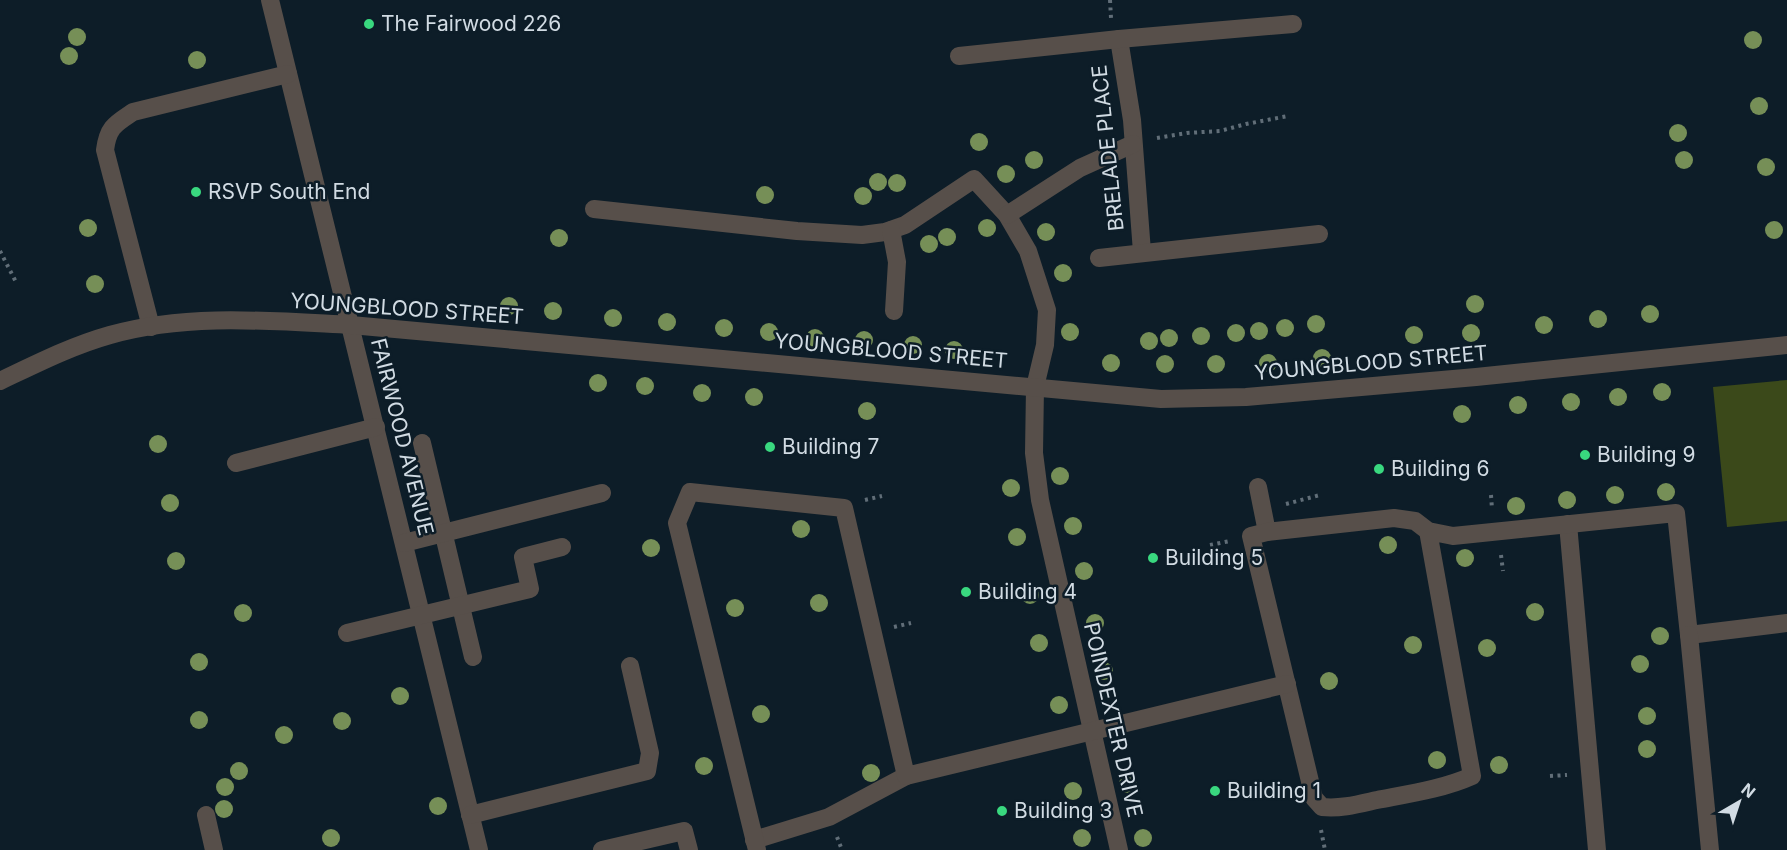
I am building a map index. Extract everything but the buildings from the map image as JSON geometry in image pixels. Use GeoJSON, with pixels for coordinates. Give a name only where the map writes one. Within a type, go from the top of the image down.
{"type":"FeatureCollection","features":[{"type":"Feature","properties":{"kind":"street","name":"FAIRWOOD AVENUE"},"geometry":{"type":"LineString","coordinates":[[270,0],[479,850]]}},
{"type":"Feature","properties":{"kind":"street"},"geometry":{"type":"LineString","coordinates":[[959,56],[1293,24]]}},
{"type":"Feature","properties":{"kind":"street","name":"BRELADE PLACE"},"geometry":{"type":"LineString","coordinates":[[1119,39],[1132,120],[1142,142],[1142,252]]}},
{"type":"Feature","properties":{"kind":"street"},"geometry":{"type":"LineString","coordinates":[[151,327],[105,150],[107,135],[117,123],[133,112],[288,74]]}},
{"type":"Feature","properties":{"kind":"street"},"geometry":{"type":"LineString","coordinates":[[1007,215],[1080,168],[1142,142]]}},
{"type":"Feature","properties":{"kind":"street","name":"POINDEXTER DRIVE"},"geometry":{"type":"LineString","coordinates":[[891,230],[905,225],[936,206],[974,179],[1007,215],[1028,251],[1047,310],[1045,345],[1035,387],[1034,453],[1040,500],[1119,850]]}},
{"type":"Feature","properties":{"kind":"street"},"geometry":{"type":"LineString","coordinates":[[594,209],[862,236],[891,230],[897,262],[894,311]]}},
{"type":"Feature","properties":{"kind":"street","name":"BRELADE PLACE"},"geometry":{"type":"LineString","coordinates":[[1099,258],[1319,234]]}},
{"type":"Feature","properties":{"kind":"street","name":"YOUNGBLOOD STREET"},"geometry":{"type":"LineString","coordinates":[[0,381],[58,353],[111,335],[193,322],[269,321],[351,325],[1161,399],[1246,397],[1476,377],[1787,345]]}},
{"type":"Feature","properties":{"kind":"street"},"geometry":{"type":"LineString","coordinates":[[236,463],[376,426]]}},
{"type":"Feature","properties":{"kind":"street"},"geometry":{"type":"LineString","coordinates":[[422,443],[472,657]]}},
{"type":"Feature","properties":{"kind":"street"},"geometry":{"type":"LineString","coordinates":[[1258,487],[1267,531]]}},
{"type":"Feature","properties":{"kind":"street"},"geometry":{"type":"LineString","coordinates":[[906,776],[844,508],[690,492],[677,523],[755,845],[829,818],[906,776],[1287,684]]}},
{"type":"Feature","properties":{"kind":"street"},"geometry":{"type":"LineString","coordinates":[[404,543],[602,493]]}},
{"type":"Feature","properties":{"kind":"street"},"geometry":{"type":"LineString","coordinates":[[1428,531],[1472,776],[1457,782],[1334,809],[1322,807],[1314,798],[1251,536],[1267,531],[1394,518],[1415,521],[1428,531],[1453,536],[1676,513],[1710,850]]}},
{"type":"Feature","properties":{"kind":"street"},"geometry":{"type":"LineString","coordinates":[[1568,524],[1597,850]]}},
{"type":"Feature","properties":{"kind":"street"},"geometry":{"type":"LineString","coordinates":[[347,633],[530,589],[523,557],[562,547]]}},
{"type":"Feature","properties":{"kind":"street"},"geometry":{"type":"LineString","coordinates":[[1689,634],[1787,623]]}},
{"type":"Feature","properties":{"kind":"street"},"geometry":{"type":"LineString","coordinates":[[470,815],[647,771],[650,753],[630,666]]}},
{"type":"Feature","properties":{"kind":"street"},"geometry":{"type":"LineString","coordinates":[[206,815],[214,850]]}},
{"type":"Feature","properties":{"kind":"street"},"geometry":{"type":"LineString","coordinates":[[602,850],[684,831],[689,850]]}},
{"type":"Feature","properties":{"kind":"path"},"geometry":{"type":"LineString","coordinates":[[1142,142],[1186,133],[1220,131],[1288,116]]}},
{"type":"Feature","properties":{"kind":"path"},"geometry":{"type":"LineString","coordinates":[[0,251],[17,284]]}},
{"type":"Feature","properties":{"kind":"path"},"geometry":{"type":"LineString","coordinates":[[1263,510],[1320,495]]}},
{"type":"Feature","properties":{"kind":"green space"},"geometry":{"type":"Polygon","coordinates":[[[1787,380],[1787,521],[1727,527],[1713,387],[1787,380]]]}},
{"type":"Feature","properties":{"kind":"place","name":"The Fairwood 226"},"geometry":{"type":"Point","coordinates":[369,24]}},
{"type":"Feature","properties":{"kind":"place","name":"RSVP South End"},"geometry":{"type":"Point","coordinates":[196,192]}},
{"type":"Feature","properties":{"kind":"place","name":"Building 7"},"geometry":{"type":"Point","coordinates":[770,447]}},
{"type":"Feature","properties":{"kind":"place","name":"Building 9"},"geometry":{"type":"Point","coordinates":[1585,455]}},
{"type":"Feature","properties":{"kind":"place","name":"Building 6"},"geometry":{"type":"Point","coordinates":[1379,469]}},
{"type":"Feature","properties":{"kind":"place","name":"Building 5"},"geometry":{"type":"Point","coordinates":[1153,558]}},
{"type":"Feature","properties":{"kind":"place","name":"Building 4"},"geometry":{"type":"Point","coordinates":[966,592]}},
{"type":"Feature","properties":{"kind":"place","name":"Building 1"},"geometry":{"type":"Point","coordinates":[1215,791]}},
{"type":"Feature","properties":{"kind":"place","name":"Building 3"},"geometry":{"type":"Point","coordinates":[1002,811]}}]}
